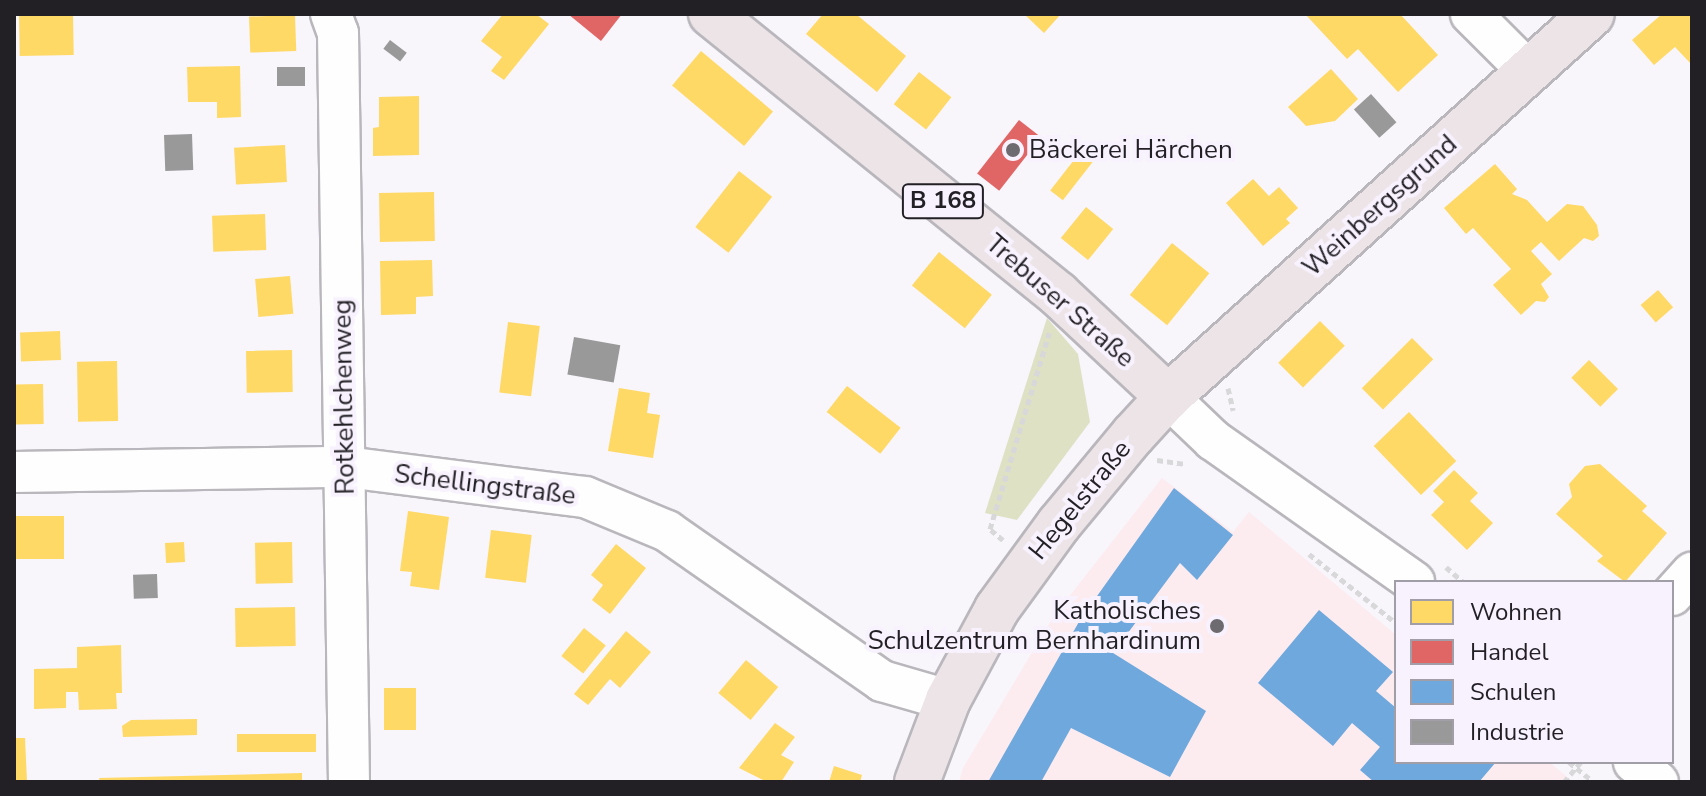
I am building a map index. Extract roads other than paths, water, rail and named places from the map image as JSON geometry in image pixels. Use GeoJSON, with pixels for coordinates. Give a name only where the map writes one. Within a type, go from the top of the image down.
{"type":"FeatureCollection","features":[{"type":"Feature","properties":{"kind":"main road","name":"Trebuser Straße"},"geometry":{"type":"LineString","coordinates":[[711,14],[1058,294],[1168,397]]}},
{"type":"Feature","properties":{"kind":"main road","name":"Weinbergsgrund"},"geometry":{"type":"LineString","coordinates":[[1168,397],[1592,14]]}},
{"type":"Feature","properties":{"kind":"main road","name":"Hegelstraße"},"geometry":{"type":"LineString","coordinates":[[917,782],[948,700],[974,648],[1030,562],[1168,397]]}},
{"type":"Feature","properties":{"kind":"street"},"geometry":{"type":"LineString","coordinates":[[1471,14],[1529,72]]}},
{"type":"Feature","properties":{"kind":"street","name":"Rotkehlchenweg"},"geometry":{"type":"LineString","coordinates":[[335,24],[346,467],[349,782]]}},
{"type":"Feature","properties":{"kind":"street","name":"Trebuser Straße"},"geometry":{"type":"LineString","coordinates":[[1168,397],[1213,440],[1323,514],[1411,580]]}},
{"type":"Feature","properties":{"kind":"street","name":"Schellingstraße"},"geometry":{"type":"LineString","coordinates":[[14,472],[346,467],[585,497],[667,531],[882,681],[948,700]]}},
{"type":"Feature","properties":{"kind":"street"},"geometry":{"type":"LineString","coordinates":[[1674,593],[1692,573]]}},
{"type":"Feature","properties":{"kind":"street"},"geometry":{"type":"LineString","coordinates":[[1636,764],[1658,782]]}},
{"type":"Feature","properties":{"kind":"place","name":"Bäckerei Härchen"},"geometry":{"type":"Point","coordinates":[1013,150]}},
{"type":"Feature","properties":{"kind":"place","name":"Katholisches Schulzentrum Bernhardinum"},"geometry":{"type":"Point","coordinates":[1217,626]}}]}
